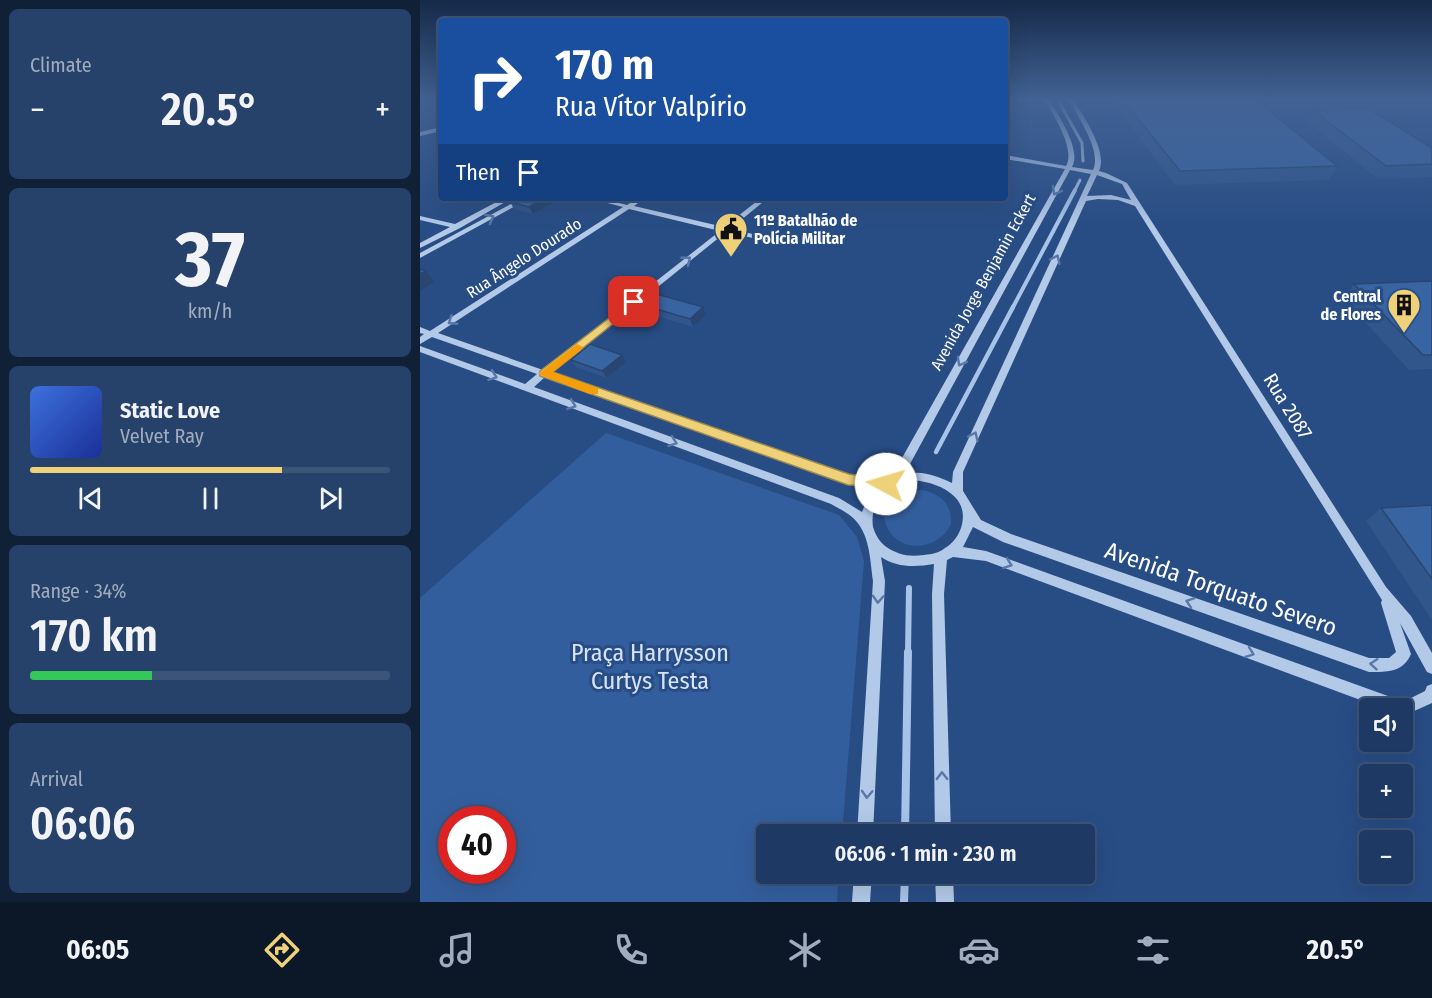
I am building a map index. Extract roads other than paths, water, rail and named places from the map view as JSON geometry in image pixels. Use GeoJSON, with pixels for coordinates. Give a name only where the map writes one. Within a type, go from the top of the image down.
{"type":"FeatureCollection","features":[{"type":"Feature","properties":{"kind":"street"},"geometry":{"type":"LineString","coordinates":[[1068,142],[1072,161],[1068,168]]}},
{"type":"Feature","properties":{"kind":"street"},"geometry":{"type":"LineString","coordinates":[[958,491],[958,472],[1083,199],[1100,174],[1097,150],[1093,142]]}},
{"type":"Feature","properties":{"kind":"street"},"geometry":{"type":"LineString","coordinates":[[1008,158],[1100,174]]}},
{"type":"Feature","properties":{"kind":"street","name":"Avenida Jorge Benjamin Eckert"},"geometry":{"type":"LineString","coordinates":[[891,482],[1068,168]]}},
{"type":"Feature","properties":{"kind":"street","name":"Rua 2087"},"geometry":{"type":"LineString","coordinates":[[1100,174],[1124,183],[1382,591],[1406,620],[1432,667]]}},
{"type":"Feature","properties":{"kind":"street"},"geometry":{"type":"LineString","coordinates":[[1083,199],[1108,196],[1125,199],[1138,205]]}},
{"type":"Feature","properties":{"kind":"street"},"geometry":{"type":"LineString","coordinates":[[420,246],[504,201]]}},
{"type":"Feature","properties":{"kind":"street"},"geometry":{"type":"LineString","coordinates":[[420,256],[521,201]]}},
{"type":"Feature","properties":{"kind":"street"},"geometry":{"type":"LineString","coordinates":[[603,201],[781,243]]}},
{"type":"Feature","properties":{"kind":"street","name":"Rua Ângelo Dourado"},"geometry":{"type":"LineString","coordinates":[[420,341],[637,201]]}},
{"type":"Feature","properties":{"kind":"street"},"geometry":{"type":"LineString","coordinates":[[526,388],[761,201]]}},
{"type":"Feature","properties":{"kind":"street"},"geometry":{"type":"LineString","coordinates":[[420,218],[468,230]]}},
{"type":"Feature","properties":{"kind":"street"},"geometry":{"type":"LineString","coordinates":[[420,330],[848,480],[891,482],[913,476],[929,477],[945,482],[958,491],[967,507],[967,531],[946,554],[938,594],[943,824]]}},
{"type":"Feature","properties":{"kind":"street"},"geometry":{"type":"LineString","coordinates":[[420,349],[835,501],[857,514],[873,541],[879,581],[866,824]]}},
{"type":"Feature","properties":{"kind":"street"},"geometry":{"type":"LineString","coordinates":[[866,526],[869,503],[891,482]]}},
{"type":"Feature","properties":{"kind":"street","name":"Avenida Torquato Severo"},"geometry":{"type":"LineString","coordinates":[[967,507],[977,523],[1007,538],[1369,665],[1392,665],[1404,654],[1395,621],[1382,591]]}},
{"type":"Feature","properties":{"kind":"street"},"geometry":{"type":"LineString","coordinates":[[873,541],[883,551],[903,560],[927,561],[946,554],[986,556],[1388,703],[1412,705],[1430,696],[1432,691]]}},
{"type":"Feature","properties":{"kind":"street"},"geometry":{"type":"LineString","coordinates":[[861,902],[862,884]]}},
{"type":"Feature","properties":{"kind":"street"},"geometry":{"type":"LineString","coordinates":[[944,884],[945,902]]}},
{"type":"Feature","properties":{"kind":"waterway"},"geometry":{"type":"LineString","coordinates":[[1081,142],[1083,161]]}},
{"type":"Feature","properties":{"kind":"waterway"},"geometry":{"type":"LineString","coordinates":[[1075,190],[1080,180]]}},
{"type":"Feature","properties":{"kind":"waterway"},"geometry":{"type":"LineString","coordinates":[[1012,309],[1075,190]]}},
{"type":"Feature","properties":{"kind":"waterway"},"geometry":{"type":"LineString","coordinates":[[936,452],[1013,307]]}},
{"type":"Feature","properties":{"kind":"waterway"},"geometry":{"type":"LineString","coordinates":[[908,653],[909,588]]}},
{"type":"Feature","properties":{"kind":"waterway"},"geometry":{"type":"LineString","coordinates":[[905,824],[908,652]]}},
{"type":"Feature","properties":{"kind":"waterway"},"geometry":{"type":"LineString","coordinates":[[904,902],[905,884]]}},
{"type":"Feature","properties":{"kind":"place","name":"11º Batalhão de Polícia Militar"},"geometry":{"type":"Point","coordinates":[731,258]}},
{"type":"Feature","properties":{"kind":"place","name":"Central de Flores"},"geometry":{"type":"Point","coordinates":[1404,334]}},
{"type":"Feature","properties":{"kind":"park label","name":"Praça Harrysson Curtys Testa"},"geometry":{"type":"Point","coordinates":[650,667]}}]}
